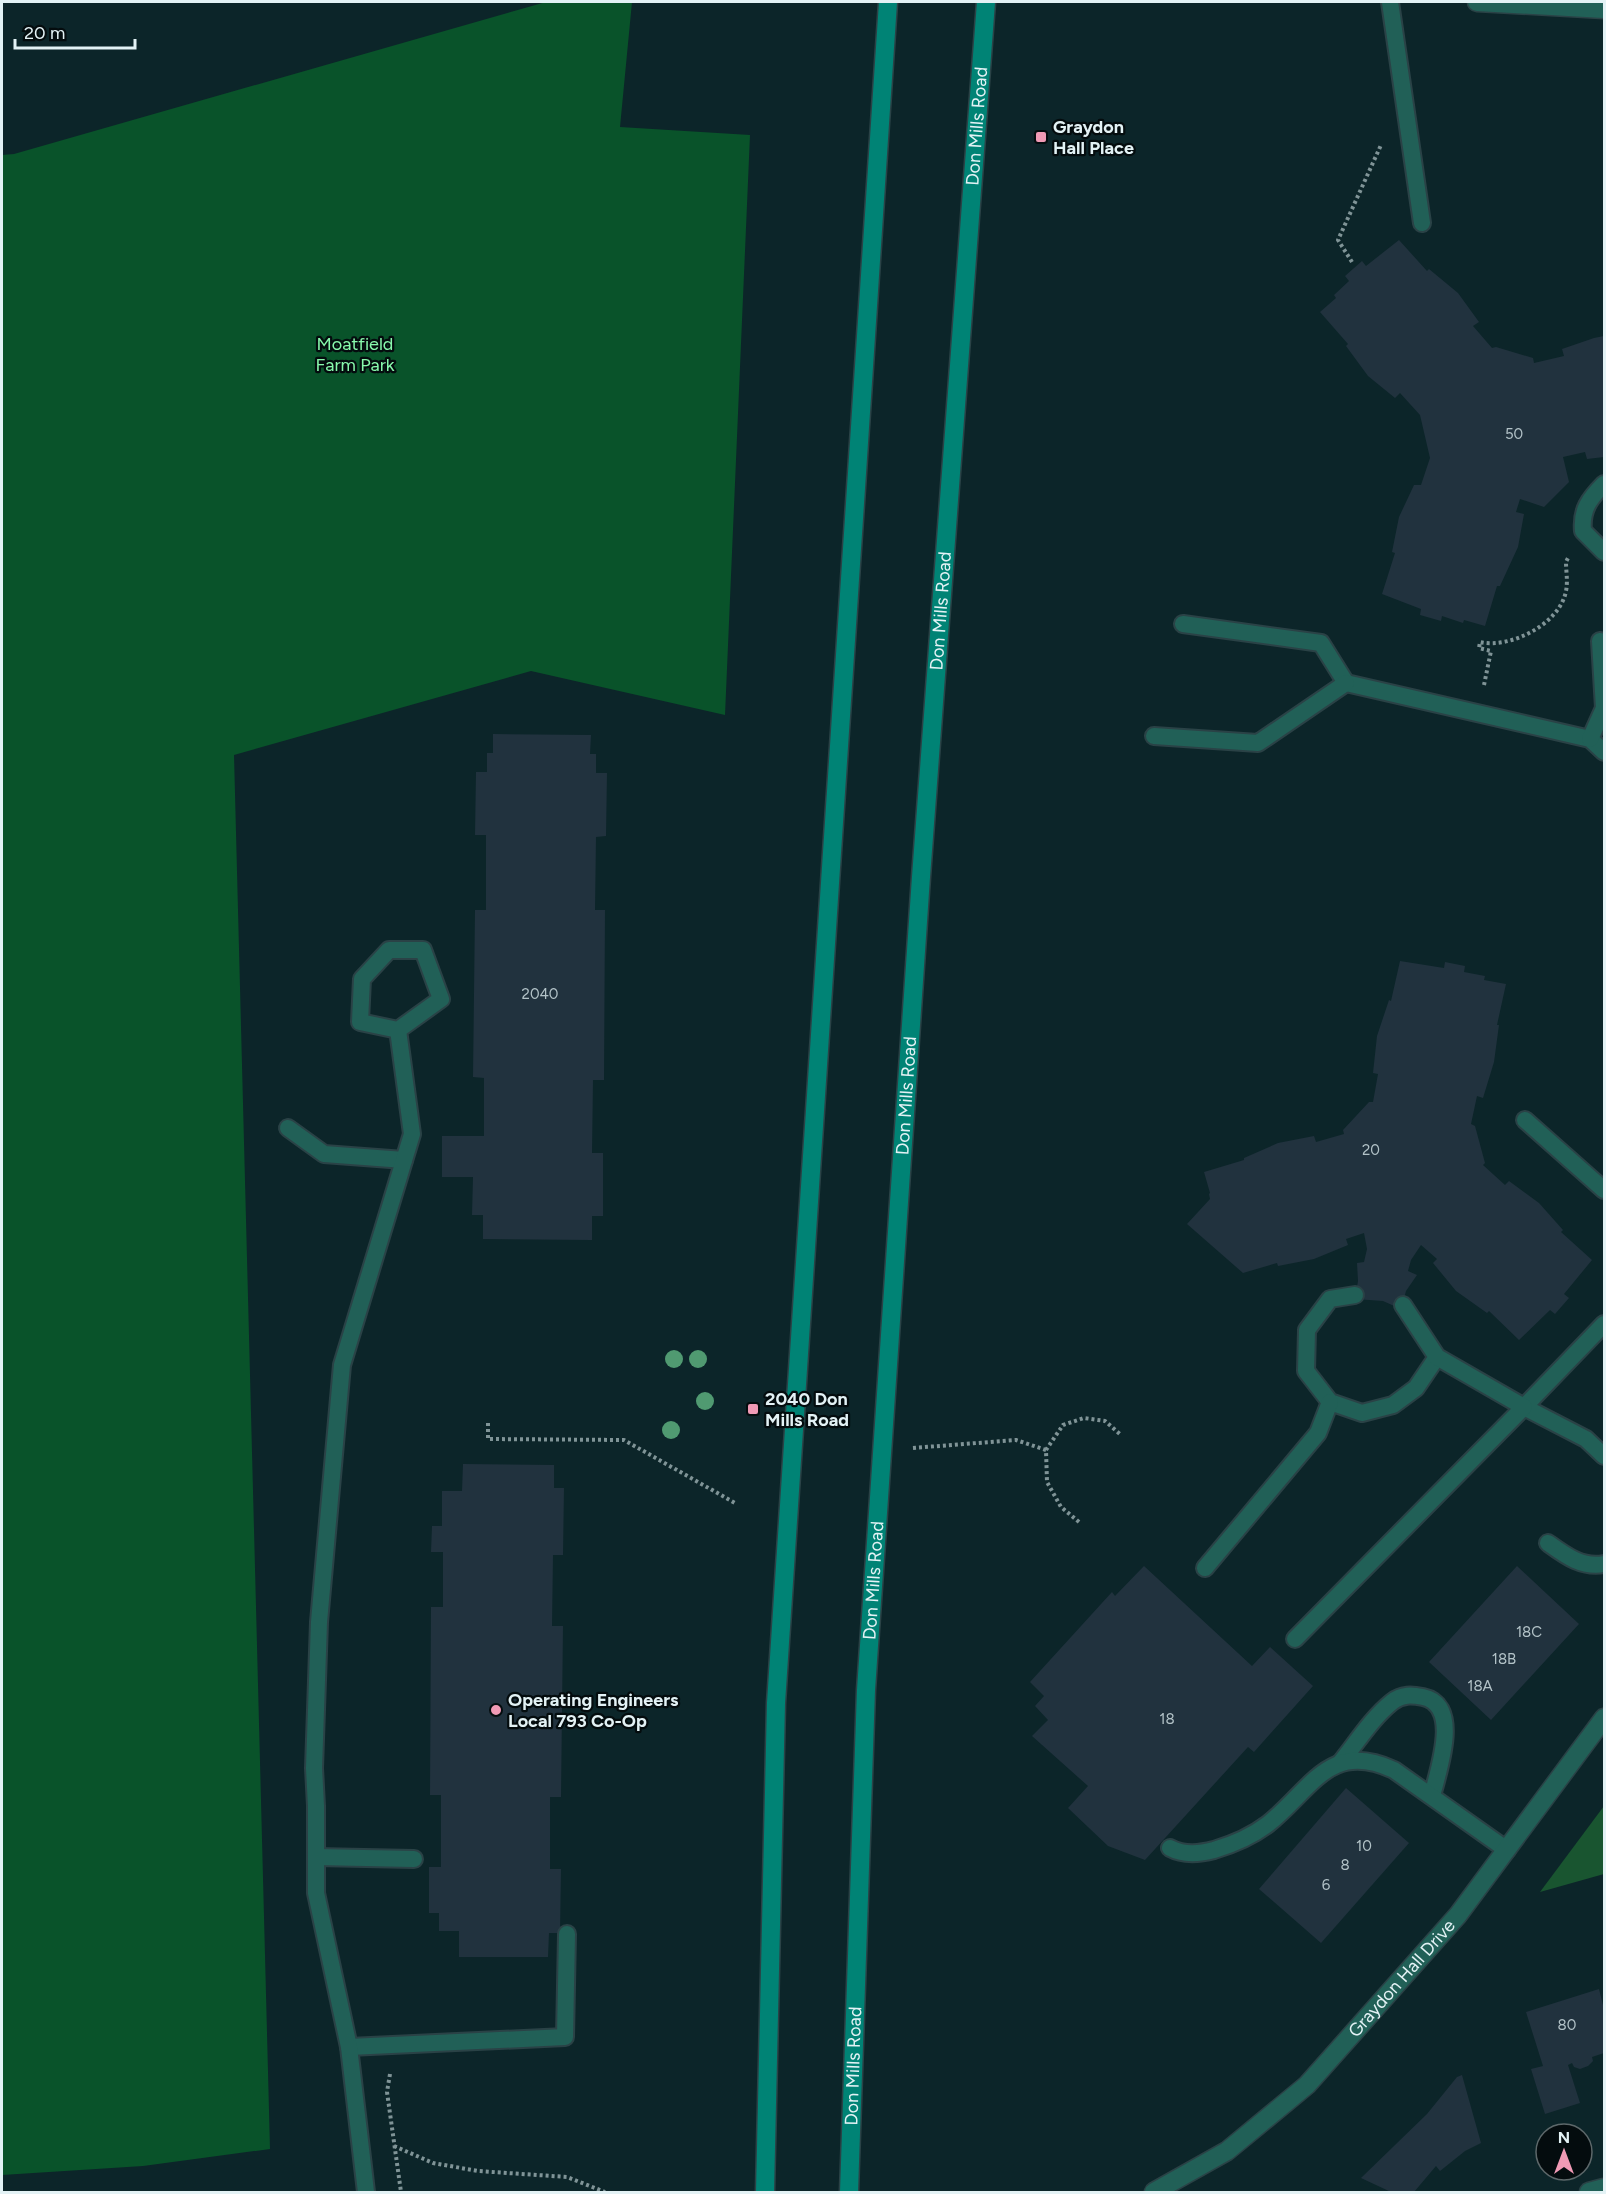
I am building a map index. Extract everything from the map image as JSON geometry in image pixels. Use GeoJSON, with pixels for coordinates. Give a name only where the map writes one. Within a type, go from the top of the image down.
{"type":"FeatureCollection","features":[{"type":"Feature","properties":{"kind":"main road"},"geometry":{"type":"LineString","coordinates":[[765,2193],[776,1703],[888,2]]}},
{"type":"Feature","properties":{"kind":"main road","name":"Don Mills Road"},"geometry":{"type":"LineString","coordinates":[[849,2193],[866,1690],[921,877],[986,2]]}},
{"type":"Feature","properties":{"kind":"street"},"geometry":{"type":"LineString","coordinates":[[1477,2],[1605,9]]}},
{"type":"Feature","properties":{"kind":"street","name":"Graydon Hall Drive"},"geometry":{"type":"LineString","coordinates":[[1154,2193],[1227,2151],[1308,2085],[1458,1915],[1605,1718]]}},
{"type":"Feature","properties":{"kind":"street"},"geometry":{"type":"LineString","coordinates":[[1589,2193],[1605,2188]]}},
{"type":"Feature","properties":{"kind":"lane"},"geometry":{"type":"LineString","coordinates":[[1390,2],[1422,223]]}},
{"type":"Feature","properties":{"kind":"lane"},"geometry":{"type":"LineString","coordinates":[[1605,484],[1585,507],[1582,519],[1583,531],[1605,552]]}},
{"type":"Feature","properties":{"kind":"lane"},"geometry":{"type":"LineString","coordinates":[[1184,624],[1321,643],[1346,683],[1590,739],[1605,752]]}},
{"type":"Feature","properties":{"kind":"lane"},"geometry":{"type":"LineString","coordinates":[[1590,739],[1604,708],[1599,641]]}},
{"type":"Feature","properties":{"kind":"lane"},"geometry":{"type":"LineString","coordinates":[[1154,736],[1258,743],[1346,683]]}},
{"type":"Feature","properties":{"kind":"lane"},"geometry":{"type":"LineString","coordinates":[[389,950],[423,950],[441,999],[398,1030],[360,1022],[362,979],[389,950]]}},
{"type":"Feature","properties":{"kind":"lane"},"geometry":{"type":"LineString","coordinates":[[366,2193],[349,2047],[316,1893],[314,1768],[319,1622],[342,1365],[412,1134],[398,1030]]}},
{"type":"Feature","properties":{"kind":"lane"},"geometry":{"type":"LineString","coordinates":[[1525,1120],[1605,1190]]}},
{"type":"Feature","properties":{"kind":"lane"},"geometry":{"type":"LineString","coordinates":[[288,1128],[324,1154],[404,1160]]}},
{"type":"Feature","properties":{"kind":"lane"},"geometry":{"type":"LineString","coordinates":[[1355,1295],[1330,1299],[1306,1330],[1306,1371],[1330,1402],[1362,1413],[1393,1405],[1416,1388],[1437,1357]]}},
{"type":"Feature","properties":{"kind":"lane"},"geometry":{"type":"LineString","coordinates":[[1403,1305],[1437,1357],[1524,1407],[1587,1439],[1605,1456]]}},
{"type":"Feature","properties":{"kind":"lane"},"geometry":{"type":"LineString","coordinates":[[1295,1639],[1605,1324]]}},
{"type":"Feature","properties":{"kind":"lane"},"geometry":{"type":"LineString","coordinates":[[1205,1568],[1318,1433],[1330,1402]]}},
{"type":"Feature","properties":{"kind":"lane"},"geometry":{"type":"LineString","coordinates":[[1548,1543],[1572,1560],[1595,1566],[1605,1564]]}},
{"type":"Feature","properties":{"kind":"lane"},"geometry":{"type":"LineString","coordinates":[[1341,1762],[1393,1701],[1409,1694],[1430,1698],[1443,1712],[1446,1733],[1432,1796]]}},
{"type":"Feature","properties":{"kind":"lane"},"geometry":{"type":"LineString","coordinates":[[1170,1848],[1180,1854],[1208,1851],[1235,1844],[1269,1824],[1327,1769],[1341,1762],[1360,1760],[1377,1762],[1394,1770],[1507,1850]]}},
{"type":"Feature","properties":{"kind":"lane"},"geometry":{"type":"LineString","coordinates":[[316,1857],[414,1859]]}},
{"type":"Feature","properties":{"kind":"lane"},"geometry":{"type":"LineString","coordinates":[[349,2047],[565,2037],[567,1934]]}},
{"type":"Feature","properties":{"kind":"path"},"geometry":{"type":"LineString","coordinates":[[1352,262],[1338,240],[1382,142]]}},
{"type":"Feature","properties":{"kind":"path"},"geometry":{"type":"LineString","coordinates":[[1491,651],[1479,648],[1480,642],[1492,645],[1532,633],[1554,614],[1566,592],[1566,562],[1572,552]]}},
{"type":"Feature","properties":{"kind":"path"},"geometry":{"type":"LineString","coordinates":[[1079,1522],[1061,1506],[1047,1482],[1046,1450],[1063,1425],[1084,1418],[1105,1421],[1121,1435]]}},
{"type":"Feature","properties":{"kind":"path"},"geometry":{"type":"LineString","coordinates":[[488,1423],[488,1439],[624,1440],[735,1503]]}},
{"type":"Feature","properties":{"kind":"path"},"geometry":{"type":"LineString","coordinates":[[913,1448],[1016,1440],[1046,1450]]}},
{"type":"Feature","properties":{"kind":"path"},"geometry":{"type":"LineString","coordinates":[[390,2045],[393,2063],[387,2092],[401,2193]]}},
{"type":"Feature","properties":{"kind":"path"},"geometry":{"type":"LineString","coordinates":[[394,2146],[433,2163],[478,2171],[567,2176],[605,2193]]}},
{"type":"Feature","properties":{"kind":"green space","name":"Moatfield Farm Park"},"geometry":{"type":"Polygon","coordinates":[[[546,2],[632,2],[620,127],[750,135],[725,715],[531,671],[234,755],[270,2149],[143,2166],[2,2175],[2,155],[14,154],[546,2]]]}},
{"type":"Feature","properties":{"kind":"green space"},"geometry":{"type":"Polygon","coordinates":[[[1604,1806],[1604,1874],[1540,1892],[1604,1806]]]}},
{"type":"Feature","properties":{"kind":"building"},"geometry":{"type":"Polygon","coordinates":[[[1399,240],[1427,271],[1429,269],[1458,293],[1479,322],[1473,326],[1492,348],[1496,347],[1533,358],[1534,363],[1564,356],[1562,349],[1604,336],[1604,457],[1587,459],[1585,452],[1563,457],[1569,482],[1544,507],[1520,499],[1516,512],[1524,514],[1518,547],[1500,586],[1497,586],[1485,626],[1464,620],[1463,623],[1442,616],[1441,621],[1420,615],[1421,609],[1382,594],[1395,553],[1392,552],[1399,517],[1414,485],[1421,485],[1430,458],[1420,415],[1400,393],[1395,398],[1368,376],[1346,346],[1348,344],[1320,312],[1336,298],[1334,295],[1349,281],[1345,276],[1362,261],[1366,266],[1399,240]]]}},
{"type":"Feature","properties":{"kind":"building"},"geometry":{"type":"Polygon","coordinates":[[[493,734],[591,735],[590,754],[596,754],[596,773],[607,773],[606,836],[596,837],[595,910],[605,910],[604,1080],[593,1080],[592,1153],[603,1153],[603,1216],[592,1216],[592,1240],[483,1239],[483,1215],[472,1215],[473,1177],[442,1177],[442,1136],[484,1136],[484,1078],[473,1077],[475,910],[486,910],[486,835],[475,835],[476,772],[487,772],[487,753],[493,753],[493,734]]]}},
{"type":"Feature","properties":{"kind":"building"},"geometry":{"type":"Polygon","coordinates":[[[1400,961],[1444,968],[1445,962],[1465,966],[1464,972],[1485,976],[1484,980],[1506,984],[1497,1025],[1499,1025],[1494,1062],[1483,1098],[1477,1096],[1471,1124],[1475,1126],[1485,1163],[1483,1165],[1505,1185],[1509,1181],[1539,1203],[1563,1230],[1561,1232],[1592,1260],[1564,1294],[1569,1298],[1555,1314],[1550,1310],[1519,1340],[1489,1311],[1487,1313],[1456,1291],[1433,1263],[1437,1259],[1421,1245],[1411,1260],[1408,1271],[1417,1275],[1406,1291],[1401,1309],[1383,1301],[1355,1299],[1358,1281],[1357,1263],[1364,1262],[1367,1249],[1364,1233],[1346,1239],[1348,1245],[1314,1259],[1278,1266],[1277,1263],[1243,1273],[1187,1224],[1210,1199],[1204,1172],[1244,1160],[1278,1143],[1314,1136],[1316,1142],[1344,1134],[1343,1130],[1369,1102],[1373,1102],[1378,1074],[1373,1073],[1377,1036],[1389,1000],[1391,1001],[1400,961]]]}},
{"type":"Feature","properties":{"kind":"building","name":"Operating Engineers Local 793 Co-Op"},"geometry":{"type":"Polygon","coordinates":[[[463,1464],[554,1465],[554,1488],[564,1488],[563,1555],[553,1555],[552,1626],[563,1626],[561,1797],[550,1797],[550,1869],[561,1869],[560,1933],[549,1933],[548,1957],[459,1957],[459,1931],[439,1931],[439,1913],[429,1913],[429,1867],[441,1867],[441,1795],[430,1795],[431,1607],[443,1607],[443,1552],[431,1552],[432,1526],[442,1526],[442,1491],[462,1491],[463,1464]]]}},
{"type":"Feature","properties":{"kind":"building"},"geometry":{"type":"Polygon","coordinates":[[[1144,1566],[1252,1666],[1270,1647],[1313,1686],[1254,1752],[1248,1747],[1145,1860],[1108,1846],[1068,1808],[1088,1786],[1032,1736],[1048,1720],[1035,1706],[1044,1696],[1030,1682],[1112,1592],[1115,1596],[1144,1566]]]}},
{"type":"Feature","properties":{"kind":"building"},"geometry":{"type":"Polygon","coordinates":[[[1517,1566],[1579,1624],[1491,1720],[1429,1662],[1517,1566]]]}},
{"type":"Feature","properties":{"kind":"building"},"geometry":{"type":"Polygon","coordinates":[[[1346,1788],[1409,1843],[1321,1943],[1259,1889],[1346,1788]]]}},
{"type":"Feature","properties":{"kind":"building"},"geometry":{"type":"Polygon","coordinates":[[[1599,1989],[1604,2009],[1604,2053],[1592,2057],[1593,2061],[1588,2066],[1580,2069],[1574,2067],[1572,2063],[1568,2065],[1580,2103],[1545,2114],[1531,2069],[1543,2066],[1526,2012],[1599,1989]]]}},
{"type":"Feature","properties":{"kind":"building"},"geometry":{"type":"Polygon","coordinates":[[[1462,2075],[1481,2143],[1465,2151],[1440,2171],[1436,2166],[1414,2192],[1391,2192],[1361,2178],[1427,2114],[1457,2077],[1462,2075]]]}},
{"type":"Feature","properties":{"kind":"place","name":"Graydon Hall Place"},"geometry":{"type":"Point","coordinates":[1041,137]}},
{"type":"Feature","properties":{"kind":"place","name":"2040 Don Mills Road"},"geometry":{"type":"Point","coordinates":[753,1409]}},
{"type":"Feature","properties":{"kind":"place","name":"Operating Engineers Local 793 Co-Op"},"geometry":{"type":"Point","coordinates":[496,1710]}}]}
